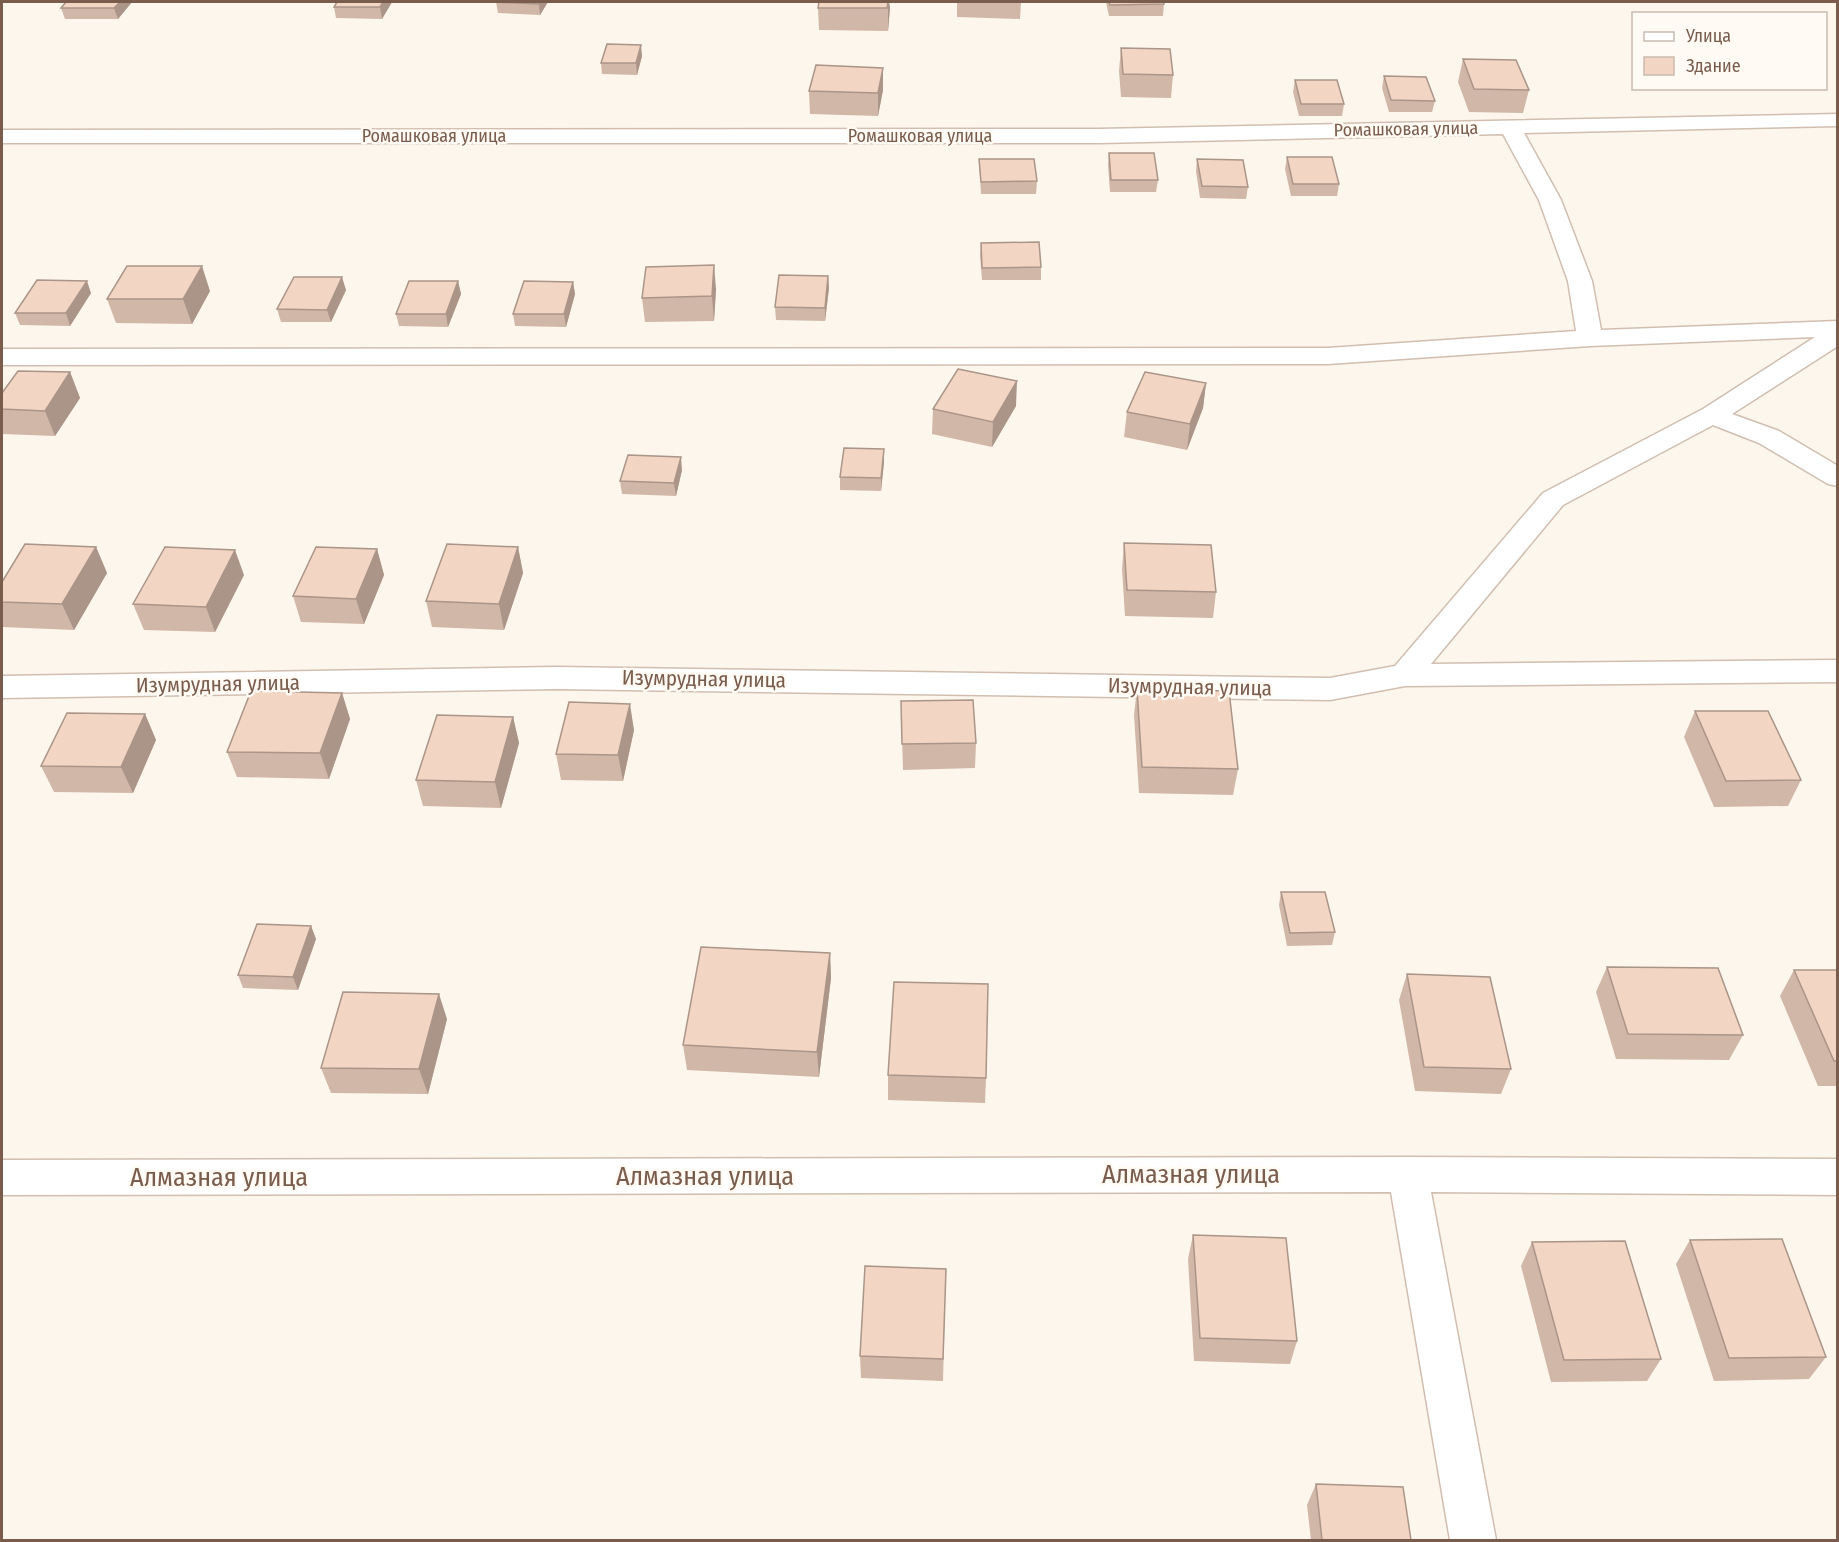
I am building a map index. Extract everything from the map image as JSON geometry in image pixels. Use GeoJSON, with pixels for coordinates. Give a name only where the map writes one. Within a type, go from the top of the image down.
{"type":"FeatureCollection","features":[{"type":"Feature","properties":{"kind":"street","name":"Ромашковая улица"},"geometry":{"type":"LineString","coordinates":[[2,136],[1099,136],[1838,120]]}},
{"type":"Feature","properties":{"kind":"street"},"geometry":{"type":"LineString","coordinates":[[1510,127],[1550,200],[1580,281],[1590,338]]}},
{"type":"Feature","properties":{"kind":"street"},"geometry":{"type":"LineString","coordinates":[[2,357],[1328,356],[1590,338],[1838,328]]}},
{"type":"Feature","properties":{"kind":"street"},"geometry":{"type":"LineString","coordinates":[[1404,675],[1553,499],[1712,414],[1838,334]]}},
{"type":"Feature","properties":{"kind":"street"},"geometry":{"type":"LineString","coordinates":[[1712,414],[1769,436],[1838,478]]}},
{"type":"Feature","properties":{"kind":"street","name":"Изумрудная улица"},"geometry":{"type":"LineString","coordinates":[[2,687],[557,678],[1330,689],[1404,675],[1838,671]]}},
{"type":"Feature","properties":{"kind":"street"},"geometry":{"type":"LineString","coordinates":[[1408,1174],[1473,1540]]}},
{"type":"Feature","properties":{"kind":"street","name":"Алмазная улица"},"geometry":{"type":"LineString","coordinates":[[2,1178],[1408,1174],[1838,1177]]}},
{"type":"Feature","properties":{"kind":"building"},"geometry":{"type":"Polygon","coordinates":[[[66,2],[120,2],[114,8],[61,8],[66,2]]]}},
{"type":"Feature","properties":{"kind":"building"},"geometry":{"type":"Polygon","coordinates":[[[337,2],[383,2],[380,7],[334,7],[337,2]]]}},
{"type":"Feature","properties":{"kind":"building"},"geometry":{"type":"Polygon","coordinates":[[[496,2],[540,2],[539,4],[496,2]]]}},
{"type":"Feature","properties":{"kind":"building"},"geometry":{"type":"Polygon","coordinates":[[[819,2],[888,2],[887,8],[818,8],[819,2]]]}},
{"type":"Feature","properties":{"kind":"building"},"geometry":{"type":"Polygon","coordinates":[[[1109,2],[1164,2],[1164,4],[1110,5],[1109,2]]]}},
{"type":"Feature","properties":{"kind":"building"},"geometry":{"type":"Polygon","coordinates":[[[607,44],[641,45],[636,63],[601,63],[607,44]]]}},
{"type":"Feature","properties":{"kind":"building"},"geometry":{"type":"Polygon","coordinates":[[[1121,48],[1170,49],[1173,75],[1123,74],[1121,48]]]}},
{"type":"Feature","properties":{"kind":"building"},"geometry":{"type":"Polygon","coordinates":[[[1463,59],[1516,60],[1529,90],[1474,89],[1463,59]]]}},
{"type":"Feature","properties":{"kind":"building"},"geometry":{"type":"Polygon","coordinates":[[[816,65],[883,68],[878,93],[809,91],[816,65]]]}},
{"type":"Feature","properties":{"kind":"building"},"geometry":{"type":"Polygon","coordinates":[[[1384,76],[1426,77],[1435,101],[1391,100],[1384,76]]]}},
{"type":"Feature","properties":{"kind":"building"},"geometry":{"type":"Polygon","coordinates":[[[1295,80],[1337,80],[1344,104],[1301,104],[1295,80]]]}},
{"type":"Feature","properties":{"kind":"building"},"geometry":{"type":"Polygon","coordinates":[[[1109,153],[1154,153],[1158,180],[1111,180],[1109,153]]]}},
{"type":"Feature","properties":{"kind":"building"},"geometry":{"type":"Polygon","coordinates":[[[1287,157],[1332,157],[1339,184],[1293,184],[1287,157]]]}},
{"type":"Feature","properties":{"kind":"building"},"geometry":{"type":"Polygon","coordinates":[[[979,159],[1034,159],[1037,181],[981,182],[979,159]]]}},
{"type":"Feature","properties":{"kind":"building"},"geometry":{"type":"Polygon","coordinates":[[[1197,159],[1243,160],[1248,187],[1202,186],[1197,159]]]}},
{"type":"Feature","properties":{"kind":"building"},"geometry":{"type":"Polygon","coordinates":[[[1039,242],[1041,267],[982,268],[981,243],[1039,242]]]}},
{"type":"Feature","properties":{"kind":"building"},"geometry":{"type":"Polygon","coordinates":[[[714,265],[712,296],[642,298],[646,267],[714,265]]]}},
{"type":"Feature","properties":{"kind":"building"},"geometry":{"type":"Polygon","coordinates":[[[127,266],[202,266],[183,299],[107,299],[127,266]]]}},
{"type":"Feature","properties":{"kind":"building"},"geometry":{"type":"Polygon","coordinates":[[[779,275],[828,276],[825,308],[775,307],[779,275]]]}},
{"type":"Feature","properties":{"kind":"building"},"geometry":{"type":"Polygon","coordinates":[[[294,277],[342,277],[327,310],[277,309],[294,277]]]}},
{"type":"Feature","properties":{"kind":"building"},"geometry":{"type":"Polygon","coordinates":[[[37,280],[87,281],[66,313],[15,313],[37,280]]]}},
{"type":"Feature","properties":{"kind":"building"},"geometry":{"type":"Polygon","coordinates":[[[409,281],[458,281],[446,314],[396,314],[409,281]]]}},
{"type":"Feature","properties":{"kind":"building"},"geometry":{"type":"Polygon","coordinates":[[[524,281],[573,282],[564,314],[513,314],[524,281]]]}},
{"type":"Feature","properties":{"kind":"building"},"geometry":{"type":"Polygon","coordinates":[[[958,369],[1017,381],[993,422],[933,409],[958,369]]]}},
{"type":"Feature","properties":{"kind":"building"},"geometry":{"type":"Polygon","coordinates":[[[18,371],[70,372],[45,411],[2,409],[2,393],[18,371]]]}},
{"type":"Feature","properties":{"kind":"building"},"geometry":{"type":"Polygon","coordinates":[[[1145,372],[1206,383],[1190,424],[1127,412],[1145,372]]]}},
{"type":"Feature","properties":{"kind":"building"},"geometry":{"type":"Polygon","coordinates":[[[844,448],[884,449],[881,478],[840,477],[844,448]]]}},
{"type":"Feature","properties":{"kind":"building"},"geometry":{"type":"Polygon","coordinates":[[[628,455],[681,457],[674,483],[620,481],[628,455]]]}},
{"type":"Feature","properties":{"kind":"building"},"geometry":{"type":"Polygon","coordinates":[[[1124,543],[1211,545],[1216,592],[1127,590],[1124,543]]]}},
{"type":"Feature","properties":{"kind":"building"},"geometry":{"type":"Polygon","coordinates":[[[25,544],[96,547],[62,604],[2,602],[2,582],[25,544]]]}},
{"type":"Feature","properties":{"kind":"building"},"geometry":{"type":"Polygon","coordinates":[[[447,544],[518,547],[499,604],[426,601],[447,544]]]}},
{"type":"Feature","properties":{"kind":"building"},"geometry":{"type":"Polygon","coordinates":[[[165,547],[235,550],[206,607],[133,604],[165,547]]]}},
{"type":"Feature","properties":{"kind":"building"},"geometry":{"type":"Polygon","coordinates":[[[316,547],[377,549],[356,599],[293,596],[316,547]]]}},
{"type":"Feature","properties":{"kind":"building"},"geometry":{"type":"Polygon","coordinates":[[[1137,689],[1229,691],[1238,769],[1142,767],[1137,689]]]}},
{"type":"Feature","properties":{"kind":"building"},"geometry":{"type":"Polygon","coordinates":[[[251,691],[342,693],[320,753],[227,752],[251,691]]]}},
{"type":"Feature","properties":{"kind":"building"},"geometry":{"type":"Polygon","coordinates":[[[973,700],[976,743],[902,744],[901,701],[973,700]]]}},
{"type":"Feature","properties":{"kind":"building"},"geometry":{"type":"Polygon","coordinates":[[[569,702],[630,704],[618,755],[556,754],[569,702]]]}},
{"type":"Feature","properties":{"kind":"building"},"geometry":{"type":"Polygon","coordinates":[[[1695,711],[1768,711],[1801,780],[1726,781],[1695,711]]]}},
{"type":"Feature","properties":{"kind":"building"},"geometry":{"type":"Polygon","coordinates":[[[67,713],[145,714],[121,767],[41,766],[67,713]]]}},
{"type":"Feature","properties":{"kind":"building"},"geometry":{"type":"Polygon","coordinates":[[[437,715],[513,717],[495,782],[416,780],[437,715]]]}},
{"type":"Feature","properties":{"kind":"building"},"geometry":{"type":"Polygon","coordinates":[[[1281,892],[1325,892],[1335,932],[1290,933],[1281,892]]]}},
{"type":"Feature","properties":{"kind":"building"},"geometry":{"type":"Polygon","coordinates":[[[257,924],[311,926],[293,977],[238,975],[257,924]]]}},
{"type":"Feature","properties":{"kind":"building"},"geometry":{"type":"Polygon","coordinates":[[[701,947],[830,953],[817,1052],[683,1045],[701,947]]]}},
{"type":"Feature","properties":{"kind":"building"},"geometry":{"type":"Polygon","coordinates":[[[1607,967],[1718,968],[1743,1035],[1628,1034],[1607,967]]]}},
{"type":"Feature","properties":{"kind":"building"},"geometry":{"type":"Polygon","coordinates":[[[1794,970],[1838,970],[1838,1061],[1834,1061],[1794,970]]]}},
{"type":"Feature","properties":{"kind":"building"},"geometry":{"type":"Polygon","coordinates":[[[1407,974],[1490,977],[1511,1069],[1424,1067],[1407,974]]]}},
{"type":"Feature","properties":{"kind":"building"},"geometry":{"type":"Polygon","coordinates":[[[894,982],[988,984],[986,1078],[888,1075],[894,982]]]}},
{"type":"Feature","properties":{"kind":"building"},"geometry":{"type":"Polygon","coordinates":[[[343,992],[439,994],[419,1069],[321,1068],[343,992]]]}},
{"type":"Feature","properties":{"kind":"building"},"geometry":{"type":"Polygon","coordinates":[[[1193,1235],[1286,1238],[1297,1341],[1200,1338],[1193,1235]]]}},
{"type":"Feature","properties":{"kind":"building"},"geometry":{"type":"Polygon","coordinates":[[[1782,1239],[1826,1357],[1729,1358],[1690,1240],[1782,1239]]]}},
{"type":"Feature","properties":{"kind":"building"},"geometry":{"type":"Polygon","coordinates":[[[1625,1241],[1661,1359],[1564,1360],[1532,1242],[1625,1241]]]}},
{"type":"Feature","properties":{"kind":"building"},"geometry":{"type":"Polygon","coordinates":[[[865,1266],[946,1269],[943,1359],[860,1356],[865,1266]]]}},
{"type":"Feature","properties":{"kind":"building"},"geometry":{"type":"Polygon","coordinates":[[[1316,1484],[1403,1487],[1411,1540],[1322,1540],[1316,1484]]]}}]}
